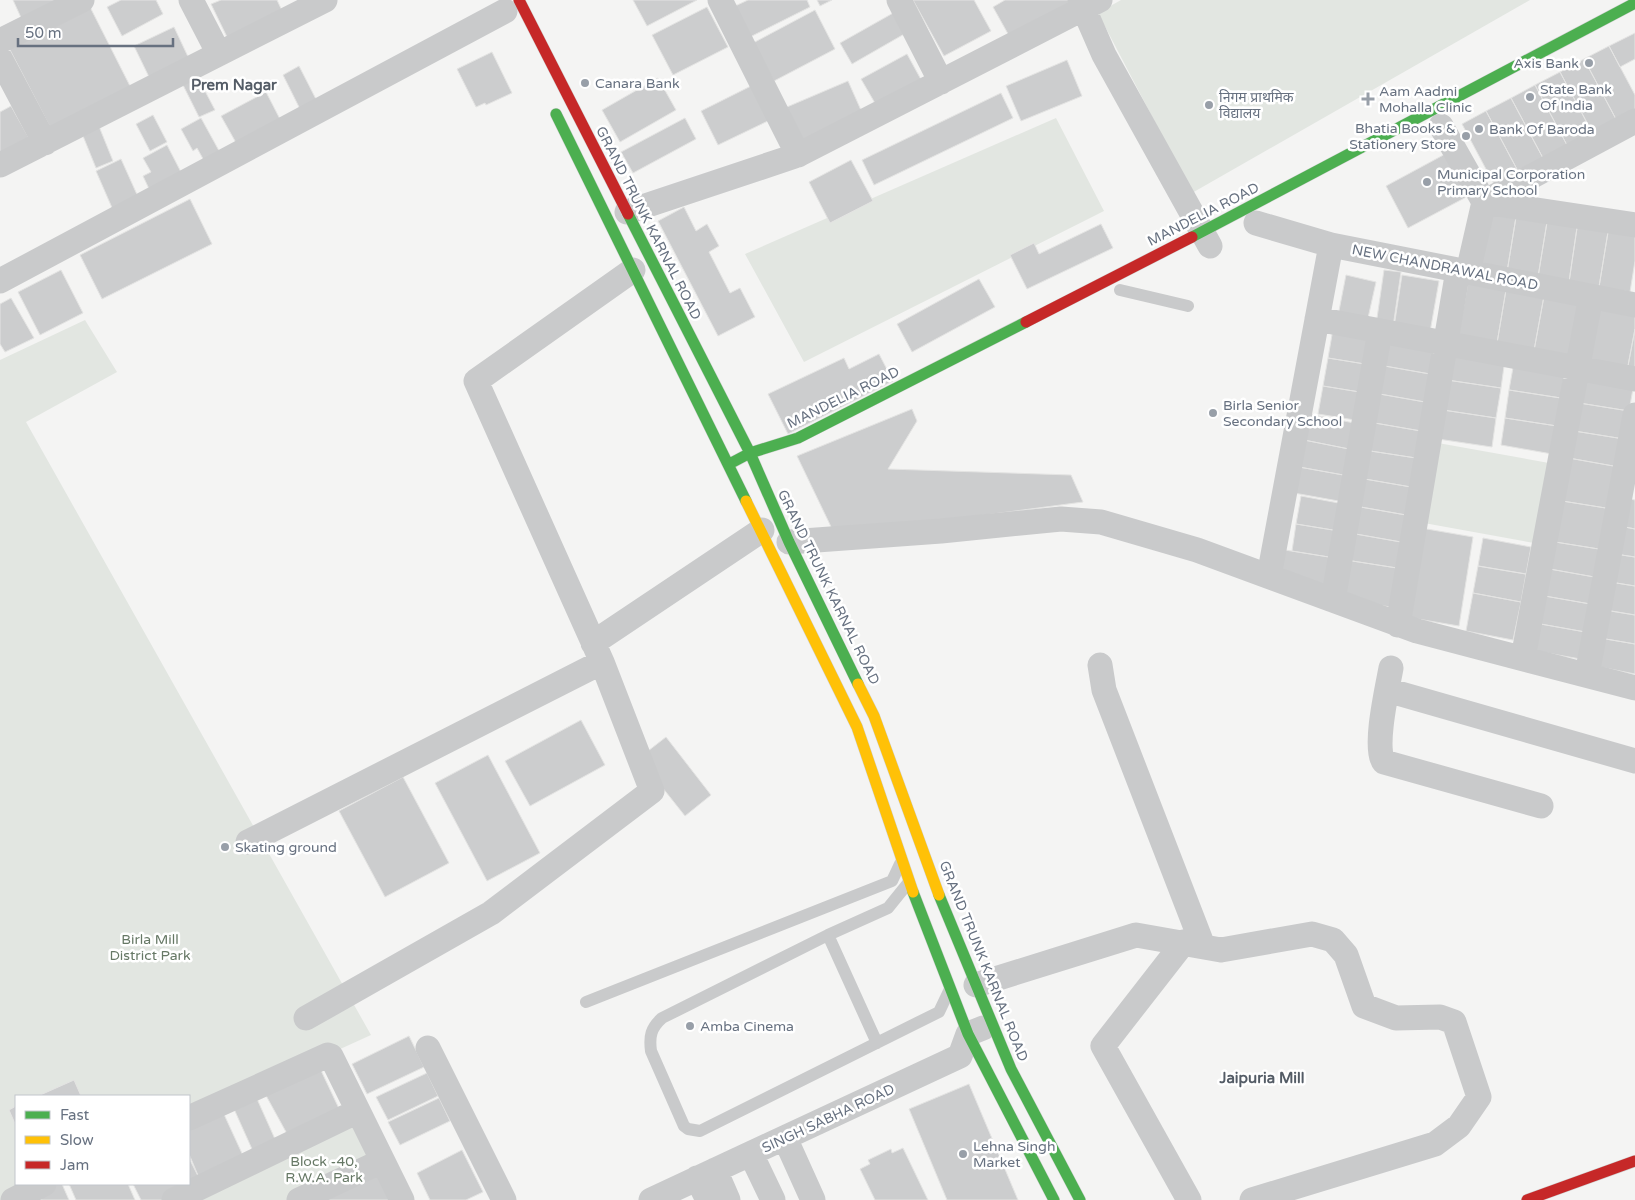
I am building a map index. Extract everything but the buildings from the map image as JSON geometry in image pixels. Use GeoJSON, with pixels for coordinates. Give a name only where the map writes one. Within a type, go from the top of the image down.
{"type":"FeatureCollection","features":[{"type":"Feature","properties":{"kind":"main road","name":"MANDELIA ROAD"},"geometry":{"type":"LineString","coordinates":[[750,453],[798,438],[1208,243],[1635,3]]}},
{"type":"Feature","properties":{"kind":"main road","name":"GRAND TRUNK KARNAL ROAD"},"geometry":{"type":"LineString","coordinates":[[508,8],[627,212],[750,453],[789,542],[874,716],[941,901],[1011,1069],[1080,1200]]}},
{"type":"Feature","properties":{"kind":"main road"},"geometry":{"type":"LineString","coordinates":[[549,100],[730,463],[857,727],[902,859],[968,1034],[1054,1200]]}},
{"type":"Feature","properties":{"kind":"main road"},"geometry":{"type":"LineString","coordinates":[[1115,293],[1136,282]]}},
{"type":"Feature","properties":{"kind":"main road","name":"MANDELIA ROAD"},"geometry":{"type":"LineString","coordinates":[[750,453],[802,446],[970,364]]}},
{"type":"Feature","properties":{"kind":"main road"},"geometry":{"type":"LineString","coordinates":[[730,463],[750,453]]}},
{"type":"Feature","properties":{"kind":"main road"},"geometry":{"type":"LineString","coordinates":[[1527,1200],[1635,1161]]}},
{"type":"Feature","properties":{"kind":"street"},"geometry":{"type":"LineString","coordinates":[[0,41],[82,0]]}},
{"type":"Feature","properties":{"kind":"street"},"geometry":{"type":"LineString","coordinates":[[191,0],[219,54]]}},
{"type":"Feature","properties":{"kind":"street"},"geometry":{"type":"LineString","coordinates":[[0,165],[326,0]]}},
{"type":"Feature","properties":{"kind":"street"},"geometry":{"type":"LineString","coordinates":[[720,0],[798,155]]}},
{"type":"Feature","properties":{"kind":"street"},"geometry":{"type":"LineString","coordinates":[[900,0],[941,82]]}},
{"type":"Feature","properties":{"kind":"street"},"geometry":{"type":"LineString","coordinates":[[627,212],[798,155],[941,82],[1088,3],[1104,55],[1208,243]]}},
{"type":"Feature","properties":{"kind":"street"},"geometry":{"type":"LineString","coordinates":[[0,281],[508,8]]}},
{"type":"Feature","properties":{"kind":"street"},"geometry":{"type":"LineString","coordinates":[[0,58],[45,143]]}},
{"type":"Feature","properties":{"kind":"street"},"geometry":{"type":"LineString","coordinates":[[1398,625],[1445,343],[1463,271],[1484,202],[1635,121]]}},
{"type":"Feature","properties":{"kind":"street"},"geometry":{"type":"LineString","coordinates":[[1441,126],[1484,202]]}},
{"type":"Feature","properties":{"kind":"street"},"geometry":{"type":"LineString","coordinates":[[1484,202],[1635,225]]}},
{"type":"Feature","properties":{"kind":"street","name":"NEW CHANDRAWAL ROAD"},"geometry":{"type":"LineString","coordinates":[[1260,221],[1331,245],[1635,305]]}},
{"type":"Feature","properties":{"kind":"street"},"geometry":{"type":"LineString","coordinates":[[1268,576],[1331,245]]}},
{"type":"Feature","properties":{"kind":"street"},"geometry":{"type":"LineString","coordinates":[[306,1018],[491,913],[652,791],[597,652],[476,381],[633,270]]}},
{"type":"Feature","properties":{"kind":"street"},"geometry":{"type":"LineString","coordinates":[[1523,658],[1591,296]]}},
{"type":"Feature","properties":{"kind":"street"},"geometry":{"type":"LineString","coordinates":[[1317,319],[1635,379]]}},
{"type":"Feature","properties":{"kind":"street"},"geometry":{"type":"LineString","coordinates":[[1333,600],[1380,331]]}},
{"type":"Feature","properties":{"kind":"street"},"geometry":{"type":"LineString","coordinates":[[1587,675],[1635,415]]}},
{"type":"Feature","properties":{"kind":"street"},"geometry":{"type":"LineString","coordinates":[[789,542],[941,531],[1061,519],[1101,522],[1197,550],[1398,625],[1635,688]]}},
{"type":"Feature","properties":{"kind":"street"},"geometry":{"type":"LineString","coordinates":[[248,842],[597,652],[762,530]]}},
{"type":"Feature","properties":{"kind":"street"},"geometry":{"type":"LineString","coordinates":[[1100,666],[1104,690],[1194,944]]}},
{"type":"Feature","properties":{"kind":"street"},"geometry":{"type":"LineString","coordinates":[[1541,806],[1384,762],[1380,754],[1381,735],[1389,679],[1635,761]]}},
{"type":"Feature","properties":{"kind":"street"},"geometry":{"type":"LineString","coordinates":[[976,985],[1136,934],[1221,950],[1312,934],[1333,940],[1346,955],[1364,1006],[1396,1018],[1440,1017],[1454,1022],[1479,1097],[1459,1126],[1435,1144],[1252,1200]]}},
{"type":"Feature","properties":{"kind":"street"},"geometry":{"type":"LineString","coordinates":[[1189,1200],[1103,1046],[1194,944]]}},
{"type":"Feature","properties":{"kind":"street"},"geometry":{"type":"LineString","coordinates":[[968,1034],[992,1023]]}},
{"type":"Feature","properties":{"kind":"street","name":"SINGH SABHA ROAD"},"geometry":{"type":"LineString","coordinates":[[656,1199],[707,1183],[751,1154],[960,1056],[968,1034]]}},
{"type":"Feature","properties":{"kind":"street"},"geometry":{"type":"LineString","coordinates":[[428,1048],[504,1200]]}},
{"type":"Feature","properties":{"kind":"street"},"geometry":{"type":"LineString","coordinates":[[190,1118],[328,1055],[331,1056],[402,1200]]}},
{"type":"Feature","properties":{"kind":"street"},"geometry":{"type":"LineString","coordinates":[[174,1200],[358,1111]]}},
{"type":"Feature","properties":{"kind":"street"},"geometry":{"type":"LineString","coordinates":[[785,1138],[813,1200]]}},
{"type":"Feature","properties":{"kind":"street"},"geometry":{"type":"LineString","coordinates":[[751,1154],[773,1200]]}},
{"type":"Feature","properties":{"kind":"street"},"geometry":{"type":"LineString","coordinates":[[299,1200],[382,1161]]}},
{"type":"Feature","properties":{"kind":"street"},"geometry":{"type":"LineString","coordinates":[[707,1183],[728,1200]]}},
{"type":"Feature","properties":{"kind":"lane"},"geometry":{"type":"LineString","coordinates":[[1115,293],[1188,306]]}},
{"type":"Feature","properties":{"kind":"lane"},"geometry":{"type":"LineString","coordinates":[[586,1002],[892,881],[902,859]]}},
{"type":"Feature","properties":{"kind":"lane"},"geometry":{"type":"LineString","coordinates":[[910,881],[888,908],[828,935],[662,1018],[653,1027],[649,1038],[651,1051],[684,1126],[688,1129],[700,1131],[939,1012],[950,989]]}},
{"type":"Feature","properties":{"kind":"lane"},"geometry":{"type":"LineString","coordinates":[[828,935],[877,1043]]}},
{"type":"Feature","properties":{"kind":"green space"},"geometry":{"type":"Polygon","coordinates":[[[1121,0],[1530,0],[1192,193],[1098,13],[1121,0]]]}},
{"type":"Feature","properties":{"kind":"green space"},"geometry":{"type":"Polygon","coordinates":[[[1056,118],[1104,211],[804,362],[745,254],[1056,118]]]}},
{"type":"Feature","properties":{"kind":"green space","name":"Birla Mill District Park"},"geometry":{"type":"Polygon","coordinates":[[[85,320],[117,372],[26,422],[371,1035],[190,1118],[190,1095],[15,1095],[15,1185],[41,1185],[7,1200],[0,1200],[0,360],[85,320]]]}},
{"type":"Feature","properties":{"kind":"green space"},"geometry":{"type":"Polygon","coordinates":[[[1438,443],[1549,463],[1534,543],[1424,523],[1438,443]]]}},
{"type":"Feature","properties":{"kind":"green space","name":"Block -40, R.W.A. Park"},"geometry":{"type":"Polygon","coordinates":[[[351,1123],[377,1176],[329,1200],[194,1200],[351,1123]]]}},
{"type":"Feature","properties":{"kind":"traffic: fast"},"geometry":{"type":"LineString","coordinates":[[1192,237],[1635,3]]}},
{"type":"Feature","properties":{"kind":"traffic: fast"},"geometry":{"type":"LineString","coordinates":[[556,114],[746,501]]}},
{"type":"Feature","properties":{"kind":"traffic: fast"},"geometry":{"type":"LineString","coordinates":[[628,214],[750,453],[789,542],[858,684]]}},
{"type":"Feature","properties":{"kind":"traffic: fast"},"geometry":{"type":"LineString","coordinates":[[733,462],[750,453],[798,438],[1026,322]]}},
{"type":"Feature","properties":{"kind":"traffic: fast"},"geometry":{"type":"LineString","coordinates":[[913,892],[968,1034],[1054,1200]]}},
{"type":"Feature","properties":{"kind":"traffic: fast"},"geometry":{"type":"LineString","coordinates":[[939,895],[1011,1069],[1080,1200]]}},
{"type":"Feature","properties":{"kind":"traffic: slow"},"geometry":{"type":"LineString","coordinates":[[746,501],[857,727],[913,892]]}},
{"type":"Feature","properties":{"kind":"traffic: slow"},"geometry":{"type":"LineString","coordinates":[[858,684],[874,716],[939,895]]}},
{"type":"Feature","properties":{"kind":"traffic: jam"},"geometry":{"type":"LineString","coordinates":[[519,0],[628,214]]}},
{"type":"Feature","properties":{"kind":"traffic: jam"},"geometry":{"type":"LineString","coordinates":[[1026,322],[1192,237]]}},
{"type":"Feature","properties":{"kind":"traffic: jam"},"geometry":{"type":"LineString","coordinates":[[1527,1200],[1635,1161]]}},
{"type":"Feature","properties":{"kind":"place","name":"Axis Bank"},"geometry":{"type":"Point","coordinates":[1589,63]}},
{"type":"Feature","properties":{"kind":"place","name":"Canara Bank"},"geometry":{"type":"Point","coordinates":[585,83]}},
{"type":"Feature","properties":{"kind":"place","name":"State Bank Of India"},"geometry":{"type":"Point","coordinates":[1530,97]}},
{"type":"Feature","properties":{"kind":"place","name":"Aam Aadmi Mohalla Clinic"},"geometry":{"type":"Point","coordinates":[1368,99]}},
{"type":"Feature","properties":{"kind":"place","name":"निगम प्राथमिक विद्यालय"},"geometry":{"type":"Point","coordinates":[1209,105]}},
{"type":"Feature","properties":{"kind":"place","name":"Bank Of Baroda"},"geometry":{"type":"Point","coordinates":[1479,129]}},
{"type":"Feature","properties":{"kind":"place","name":"Bhatia Books & Stationery Store"},"geometry":{"type":"Point","coordinates":[1466,136]}},
{"type":"Feature","properties":{"kind":"place","name":"Municipal Corporation Primary School"},"geometry":{"type":"Point","coordinates":[1427,182]}},
{"type":"Feature","properties":{"kind":"place","name":"Birla Senior Secondary School"},"geometry":{"type":"Point","coordinates":[1213,413]}},
{"type":"Feature","properties":{"kind":"place","name":"Skating ground"},"geometry":{"type":"Point","coordinates":[225,847]}},
{"type":"Feature","properties":{"kind":"place","name":"Amba Cinema"},"geometry":{"type":"Point","coordinates":[690,1026]}},
{"type":"Feature","properties":{"kind":"place","name":"Lehna Singh Market"},"geometry":{"type":"Point","coordinates":[963,1154]}},
{"type":"Feature","properties":{"kind":"district","name":"Prem Nagar"},"geometry":{"type":"Point","coordinates":[234,85]}},
{"type":"Feature","properties":{"kind":"district","name":"Jaipuria Mill"},"geometry":{"type":"Point","coordinates":[1262,1078]}}]}
